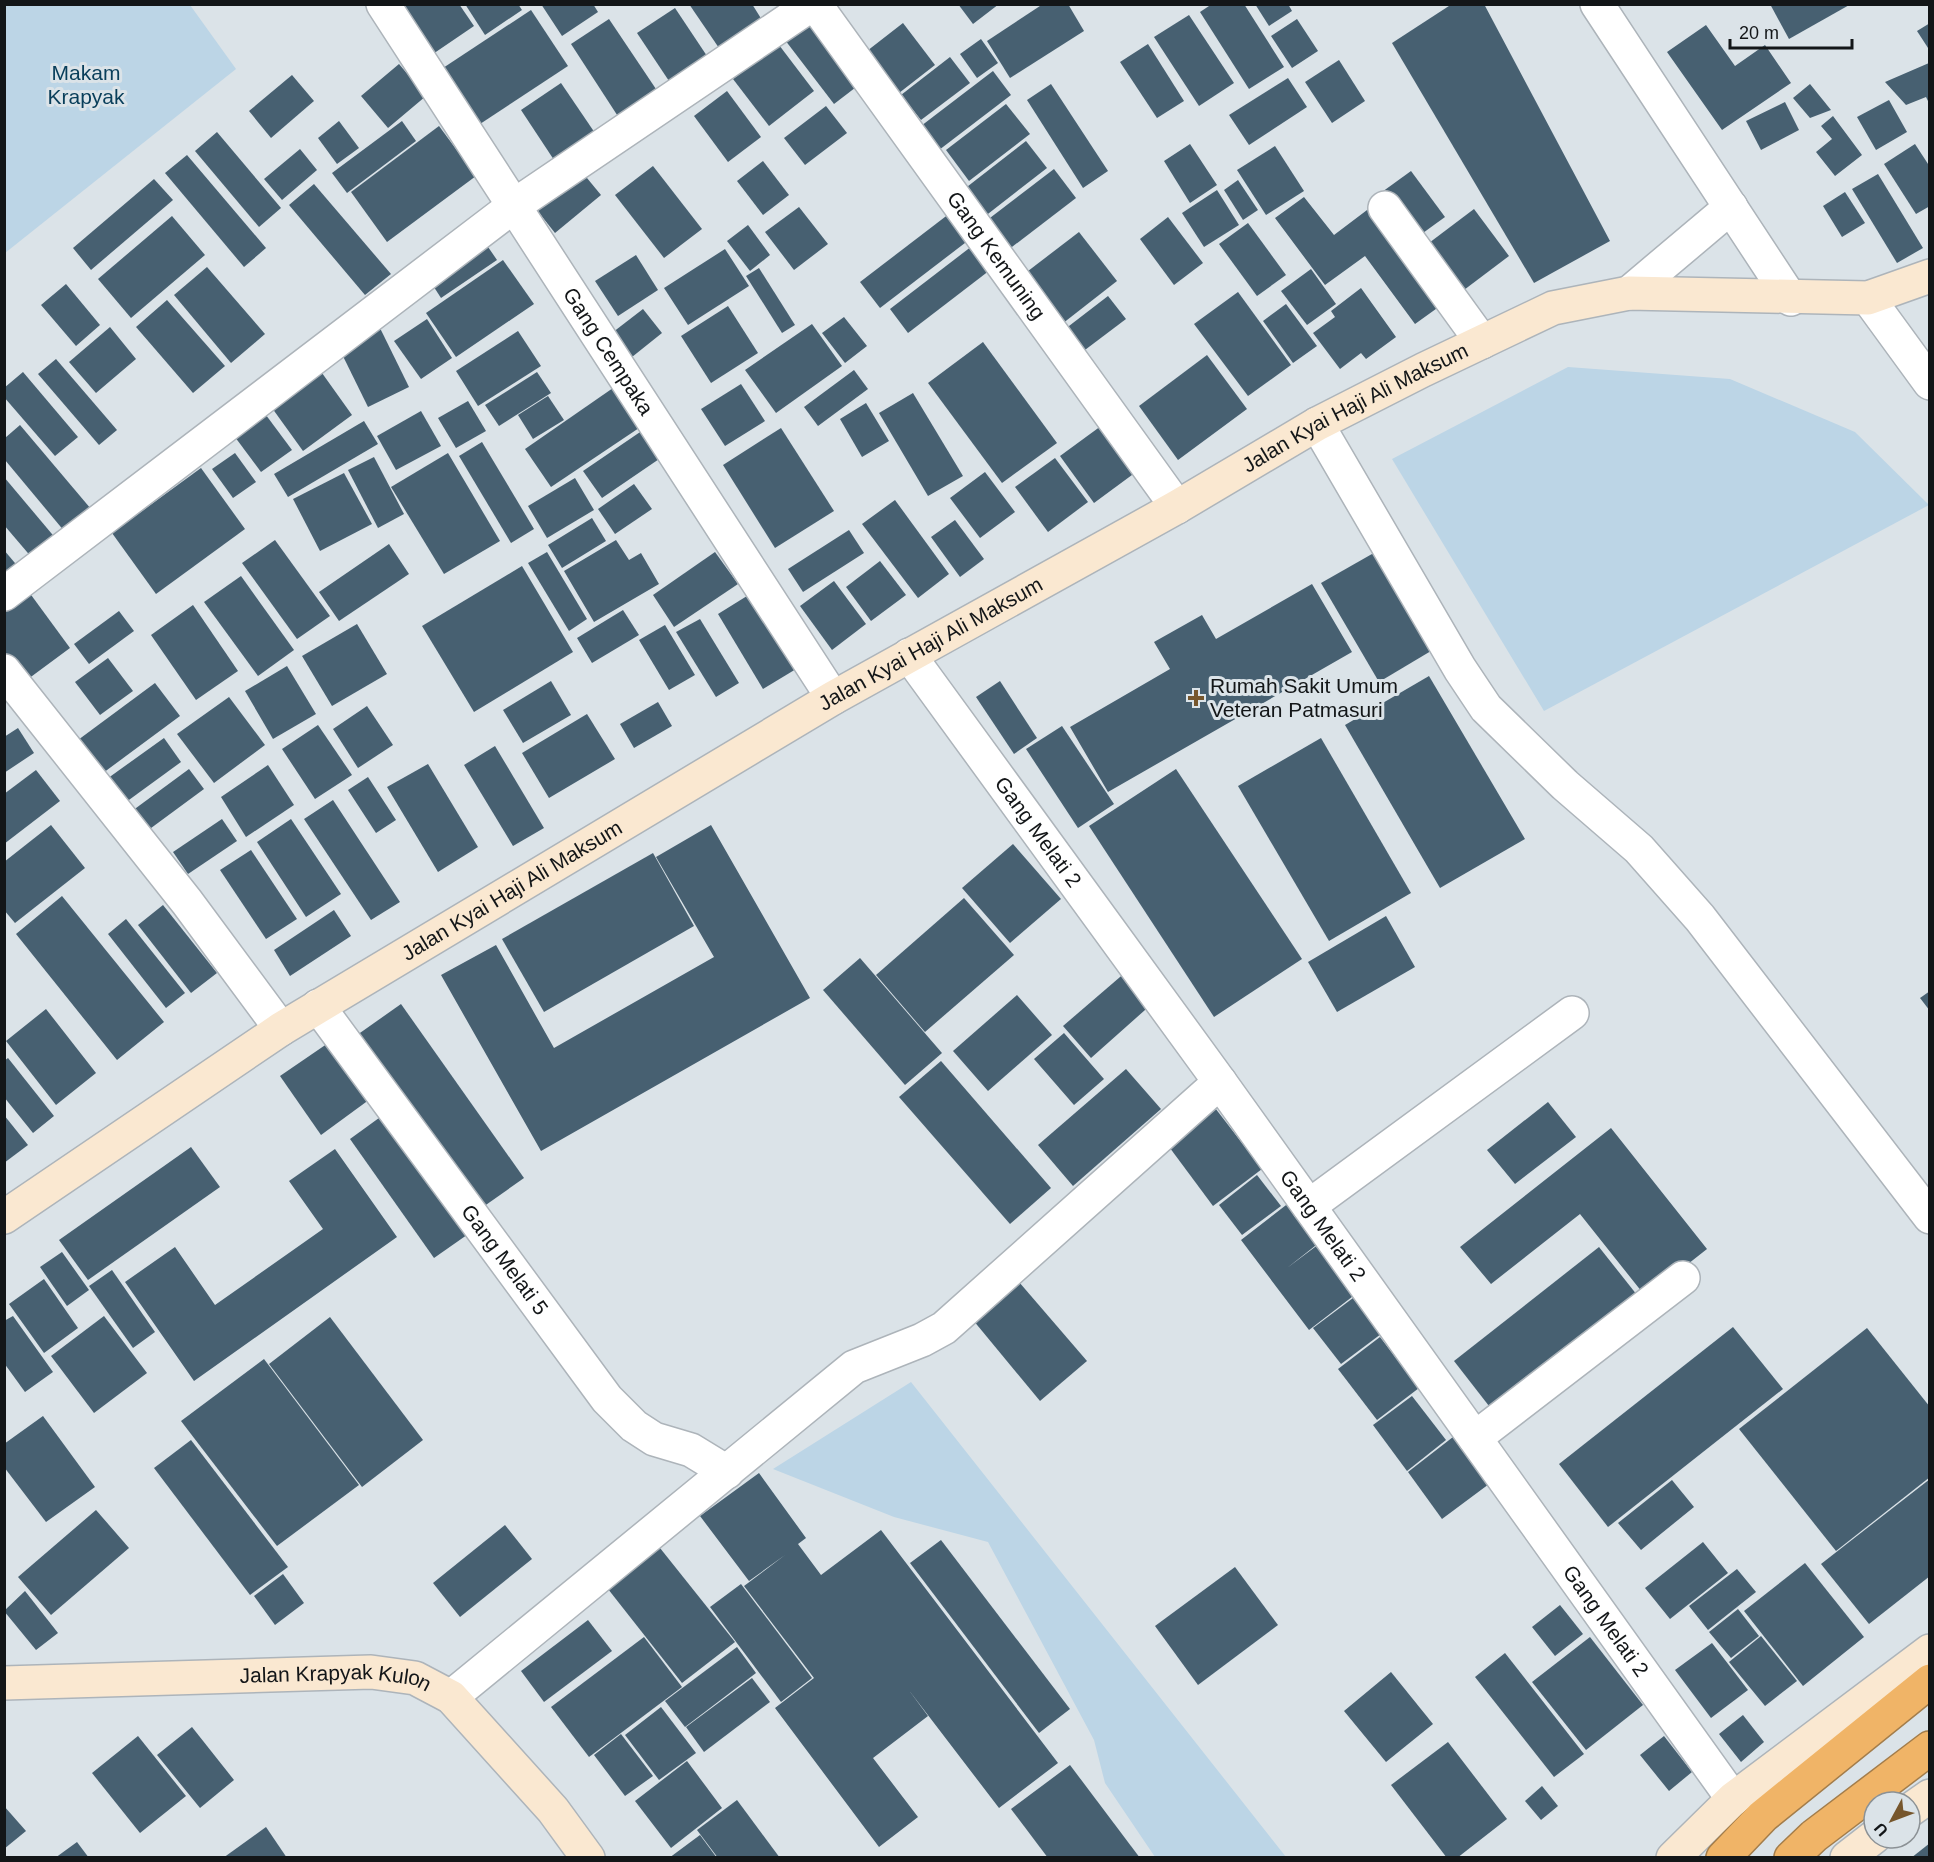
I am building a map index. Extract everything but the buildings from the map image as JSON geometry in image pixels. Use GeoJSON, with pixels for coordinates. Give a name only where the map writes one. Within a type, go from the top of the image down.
{"type":"FeatureCollection","features":[{"type":"Feature","properties":{"kind":"highway"},"geometry":{"type":"LineString","coordinates":[[1723,1857],[1762,1816],[1929,1682]]}},
{"type":"Feature","properties":{"kind":"highway"},"geometry":{"type":"LineString","coordinates":[[1791,1857],[1814,1836],[1929,1748]]}},
{"type":"Feature","properties":{"kind":"street","name":"Gang Cempaka"},"geometry":{"type":"LineString","coordinates":[[383,4],[833,698]]}},
{"type":"Feature","properties":{"kind":"street"},"geometry":{"type":"LineString","coordinates":[[4,594],[515,205],[814,4]]}},
{"type":"Feature","properties":{"kind":"street","name":"Gang Kemuning"},"geometry":{"type":"LineString","coordinates":[[814,4],[1177,507]]}},
{"type":"Feature","properties":{"kind":"street"},"geometry":{"type":"LineString","coordinates":[[1597,4],[1791,299]]}},
{"type":"Feature","properties":{"kind":"street"},"geometry":{"type":"LineString","coordinates":[[1629,293],[1731,207]]}},
{"type":"Feature","properties":{"kind":"street"},"geometry":{"type":"LineString","coordinates":[[1385,208],[1482,342]]}},
{"type":"Feature","properties":{"kind":"street","name":"Jalan Kyai Haji Ali Maksum"},"geometry":{"type":"LineString","coordinates":[[4,1217],[281,1029],[833,698],[1177,507],[1317,424],[1482,342],[1553,308],[1629,293],[1791,299],[1868,298],[1929,276]]}},
{"type":"Feature","properties":{"kind":"street"},"geometry":{"type":"LineString","coordinates":[[1868,298],[1929,382]]}},
{"type":"Feature","properties":{"kind":"street"},"geometry":{"type":"LineString","coordinates":[[1317,424],[1460,669],[1486,708],[1565,785],[1639,849],[1700,918],[1929,1217]]}},
{"type":"Feature","properties":{"kind":"street","name":"Gang Melati 2"},"geometry":{"type":"LineString","coordinates":[[909,655],[1220,1082],[1733,1799]]}},
{"type":"Feature","properties":{"kind":"street"},"geometry":{"type":"LineString","coordinates":[[4,671],[187,902],[281,1029]]}},
{"type":"Feature","properties":{"kind":"street","name":"Gang Melati 5"},"geometry":{"type":"LineString","coordinates":[[318,1006],[607,1400],[634,1426],[654,1439],[691,1450],[727,1472]]}},
{"type":"Feature","properties":{"kind":"street"},"geometry":{"type":"LineString","coordinates":[[1309,1206],[1572,1013]]}},
{"type":"Feature","properties":{"kind":"street"},"geometry":{"type":"LineString","coordinates":[[451,1697],[854,1367],[922,1340],[944,1328],[1220,1082]]}},
{"type":"Feature","properties":{"kind":"street"},"geometry":{"type":"LineString","coordinates":[[1475,1438],[1683,1278]]}},
{"type":"Feature","properties":{"kind":"street"},"geometry":{"type":"LineString","coordinates":[[1673,1857],[1733,1799],[1929,1652]]}},
{"type":"Feature","properties":{"kind":"street","name":"Jalan Krapyak Kulon"},"geometry":{"type":"LineString","coordinates":[[4,1683],[371,1672],[415,1678],[451,1697],[553,1810],[588,1857]]}},
{"type":"Feature","properties":{"kind":"street"},"geometry":{"type":"LineString","coordinates":[[1847,1857],[1862,1846]]}},
{"type":"Feature","properties":{"kind":"green space","name":"Makam Krapyak"},"geometry":{"type":"Polygon","coordinates":[[[5,4],[190,5],[236,69],[5,253],[5,4]]]}},
{"type":"Feature","properties":{"kind":"green space"},"geometry":{"type":"Polygon","coordinates":[[[1568,367],[1730,379],[1855,432],[1929,505],[1544,711],[1392,459],[1568,367]]]}},
{"type":"Feature","properties":{"kind":"green space"},"geometry":{"type":"Polygon","coordinates":[[[911,1382],[1286,1857],[1155,1857],[1105,1783],[1094,1740],[988,1542],[894,1517],[773,1469],[911,1382]]]}},
{"type":"Feature","properties":{"kind":"place","name":"Rumah Sakit Umum Veteran Patmasuri"},"geometry":{"type":"Point","coordinates":[1196,698]}}]}
